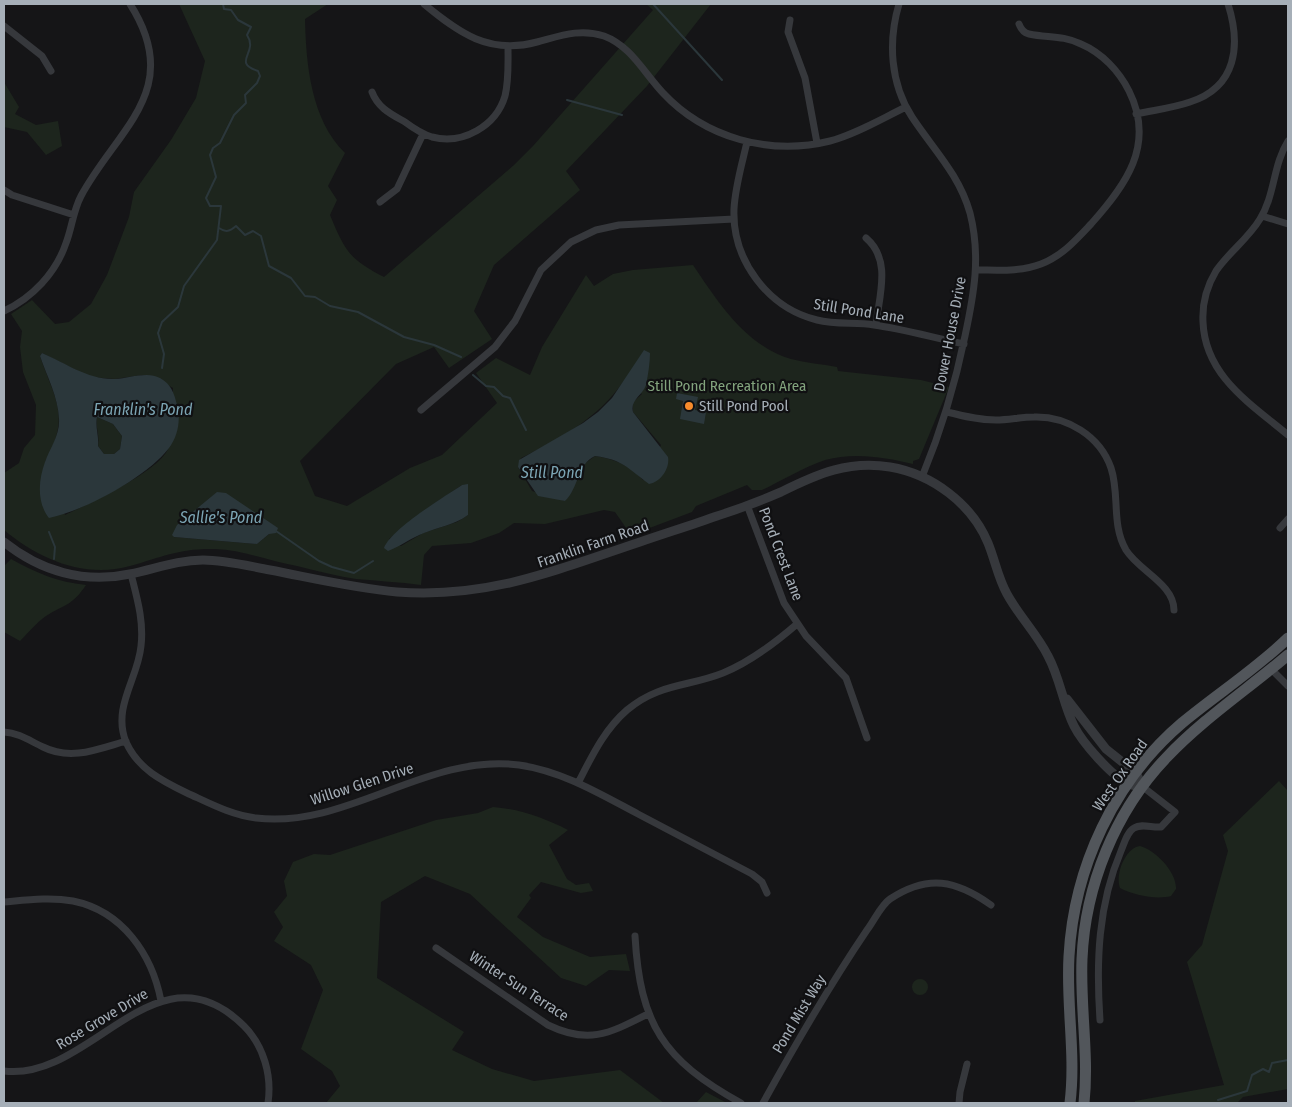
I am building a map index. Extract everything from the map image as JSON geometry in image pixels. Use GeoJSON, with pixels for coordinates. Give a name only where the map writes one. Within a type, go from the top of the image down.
{"type":"FeatureCollection","features":[{"type":"Feature","properties":{"kind":"main road","name":"West Ox Road"},"geometry":{"type":"LineString","coordinates":[[1070,1103],[1073,1045],[1068,963],[1075,907],[1085,867],[1095,841],[1128,784],[1161,743],[1288,638]]}},
{"type":"Feature","properties":{"kind":"main road","name":"West Ox Road"},"geometry":{"type":"LineString","coordinates":[[1084,1103],[1086,1067],[1082,958],[1087,917],[1094,886],[1106,850],[1142,786],[1166,758],[1193,732],[1288,655]]}},
{"type":"Feature","properties":{"kind":"street"},"geometry":{"type":"LineString","coordinates":[[4,311],[35,291],[54,268],[66,244],[74,214],[86,188],[133,121],[145,96],[150,70],[148,49],[144,30],[130,4]]}},
{"type":"Feature","properties":{"kind":"street"},"geometry":{"type":"LineString","coordinates":[[424,4],[464,34],[488,43],[508,46],[525,45],[576,32],[605,37],[629,52],[663,93],[688,115],[717,132],[747,142],[780,146],[817,144],[846,136],[906,107]]}},
{"type":"Feature","properties":{"kind":"street","name":"Dower House Drive"},"geometry":{"type":"LineString","coordinates":[[899,4],[893,31],[893,63],[906,107],[948,166],[964,196],[974,229],[977,270],[964,344],[947,412],[922,477]]}},
{"type":"Feature","properties":{"kind":"street"},"geometry":{"type":"LineString","coordinates":[[1136,114],[1188,103],[1199,99],[1217,86],[1230,68],[1236,47],[1235,24],[1228,4]]}},
{"type":"Feature","properties":{"kind":"street"},"geometry":{"type":"LineString","coordinates":[[790,20],[788,32],[805,78],[817,144]]}},
{"type":"Feature","properties":{"kind":"street"},"geometry":{"type":"LineString","coordinates":[[977,270],[1028,268],[1052,259],[1072,244],[1119,192],[1129,174],[1138,138],[1136,114],[1130,93],[1122,79],[1098,54],[1068,39],[1029,34],[1021,29],[1019,24]]}},
{"type":"Feature","properties":{"kind":"street"},"geometry":{"type":"LineString","coordinates":[[4,26],[42,56],[51,71]]}},
{"type":"Feature","properties":{"kind":"street"},"geometry":{"type":"LineString","coordinates":[[372,92],[384,110],[423,134],[452,139],[471,134],[488,124],[501,106],[504,97],[508,46]]}},
{"type":"Feature","properties":{"kind":"street"},"geometry":{"type":"LineString","coordinates":[[380,202],[397,189],[423,134]]}},
{"type":"Feature","properties":{"kind":"street"},"geometry":{"type":"LineString","coordinates":[[1288,141],[1277,164],[1262,216],[1220,266],[1210,282],[1203,306],[1203,328],[1209,353],[1221,376],[1231,387],[1288,436]]}},
{"type":"Feature","properties":{"kind":"street","name":"Still Pond Lane"},"geometry":{"type":"LineString","coordinates":[[747,142],[735,195],[734,219],[736,232],[747,264],[761,285],[780,302],[816,320],[876,325],[964,344]]}},
{"type":"Feature","properties":{"kind":"street"},"geometry":{"type":"LineString","coordinates":[[4,190],[12,195],[74,214]]}},
{"type":"Feature","properties":{"kind":"street"},"geometry":{"type":"LineString","coordinates":[[1262,216],[1288,224]]}},
{"type":"Feature","properties":{"kind":"street"},"geometry":{"type":"LineString","coordinates":[[421,410],[495,347],[515,321],[541,270],[571,242],[596,230],[619,225],[734,219]]}},
{"type":"Feature","properties":{"kind":"street"},"geometry":{"type":"LineString","coordinates":[[866,238],[877,250],[882,266],[876,325]]}},
{"type":"Feature","properties":{"kind":"street"},"geometry":{"type":"LineString","coordinates":[[947,412],[996,420],[1045,417],[1069,423],[1089,436],[1103,452],[1113,474],[1117,525],[1126,549],[1140,567],[1168,591],[1174,603],[1174,610]]}},
{"type":"Feature","properties":{"kind":"street","name":"Franklin Farm Road"},"geometry":{"type":"LineString","coordinates":[[4,542],[32,561],[60,573],[101,578],[131,574],[171,563],[206,560],[365,588],[414,593],[465,591],[493,588],[539,577],[747,505],[822,472],[849,466],[880,465],[922,477],[953,497],[978,526],[986,540],[1006,593],[1048,656],[1065,697],[1071,720],[1081,737],[1102,761],[1128,784]]}},
{"type":"Feature","properties":{"kind":"street","name":"Pond Crest Lane"},"geometry":{"type":"LineString","coordinates":[[747,505],[784,603],[797,624],[846,678],[855,699],[867,738]]}},
{"type":"Feature","properties":{"kind":"street"},"geometry":{"type":"LineString","coordinates":[[1280,528],[1288,519]]}},
{"type":"Feature","properties":{"kind":"street","name":"Willow Glen Drive"},"geometry":{"type":"LineString","coordinates":[[131,574],[141,617],[142,632],[140,656],[122,708],[126,741],[138,761],[156,777],[224,810],[254,818],[288,820],[320,814],[446,771],[483,764],[534,767],[578,783],[752,874],[762,882],[768,893]]}},
{"type":"Feature","properties":{"kind":"street"},"geometry":{"type":"LineString","coordinates":[[578,783],[606,732],[639,702],[668,687],[711,677],[734,668],[797,624]]}},
{"type":"Feature","properties":{"kind":"street"},"geometry":{"type":"LineString","coordinates":[[1272,669],[1288,686]]}},
{"type":"Feature","properties":{"kind":"street","name":"Franklin Farm Road"},"geometry":{"type":"LineString","coordinates":[[1065,697],[1106,748],[1136,773],[1142,786]]}},
{"type":"Feature","properties":{"kind":"street"},"geometry":{"type":"LineString","coordinates":[[4,732],[19,735],[64,754],[86,753],[126,741]]}},
{"type":"Feature","properties":{"kind":"street"},"geometry":{"type":"LineString","coordinates":[[1100,1020],[1097,968],[1098,948],[1105,897],[1116,861],[1128,835],[1134,828],[1161,826],[1175,812],[1142,786],[1128,784]]}},
{"type":"Feature","properties":{"kind":"street","name":"Pond Mist Way"},"geometry":{"type":"LineString","coordinates":[[763,1103],[860,940],[888,900],[917,886],[948,882],[970,890],[991,905]]}},
{"type":"Feature","properties":{"kind":"street"},"geometry":{"type":"LineString","coordinates":[[4,902],[63,900],[83,904],[108,916],[132,936],[145,954],[155,977],[161,1001]]}},
{"type":"Feature","properties":{"kind":"street"},"geometry":{"type":"LineString","coordinates":[[634,936],[637,973],[648,1014],[679,1060],[708,1085],[741,1103]]}},
{"type":"Feature","properties":{"kind":"street","name":"Winter Sun Terrace"},"geometry":{"type":"LineString","coordinates":[[436,948],[548,1025],[561,1031],[584,1036],[597,1036],[648,1014]]}},
{"type":"Feature","properties":{"kind":"street","name":"Rose Grove Drive"},"geometry":{"type":"LineString","coordinates":[[4,1071],[30,1071],[50,1065],[143,1008],[161,1001],[178,999],[200,1001],[219,1008],[241,1023],[257,1043],[265,1062],[269,1080],[268,1103]]}},
{"type":"Feature","properties":{"kind":"street"},"geometry":{"type":"LineString","coordinates":[[959,1103],[967,1064]]}},
{"type":"Feature","properties":{"kind":"green space","name":"Still Pond Recreation Area"},"geometry":{"type":"Polygon","coordinates":[[[179,4],[328,4],[305,19],[309,72],[318,108],[334,140],[345,153],[328,186],[337,200],[330,215],[349,253],[363,265],[384,277],[514,165],[533,146],[653,10],[646,4],[711,4],[647,86],[566,171],[580,190],[494,265],[474,311],[492,339],[449,368],[434,347],[396,364],[300,461],[315,496],[347,506],[410,468],[442,455],[497,403],[476,373],[496,358],[530,375],[542,347],[586,275],[594,286],[613,274],[633,270],[693,265],[734,321],[760,344],[775,353],[791,359],[837,367],[838,371],[921,380],[949,387],[919,459],[913,461],[913,464],[869,456],[847,456],[825,460],[762,490],[752,490],[747,485],[696,506],[692,512],[631,535],[615,512],[604,510],[545,524],[514,523],[499,533],[471,543],[432,546],[424,555],[421,585],[349,578],[246,554],[215,549],[191,550],[162,556],[130,566],[96,570],[63,564],[32,550],[4,530],[4,473],[19,463],[24,448],[35,435],[36,405],[23,372],[20,347],[22,331],[11,314],[32,300],[55,324],[69,322],[91,304],[107,275],[129,217],[134,192],[171,140],[196,98],[205,61],[179,4]],[[42,353],[40,356],[55,397],[59,420],[53,446],[45,462],[65,515],[106,495],[140,475],[164,455],[169,446],[172,432],[173,388],[158,379],[142,375],[115,379],[90,377],[42,353]],[[623,382],[613,395],[590,417],[564,435],[521,458],[518,467],[532,491],[565,501],[584,464],[595,456],[621,464],[632,470],[643,480],[661,445],[633,412],[633,402],[642,394],[623,382]],[[462,485],[428,508],[389,539],[401,546],[423,533],[457,522],[468,515],[468,485],[462,485]],[[269,534],[174,537],[257,544],[269,534]]]}},
{"type":"Feature","properties":{"kind":"green space"},"geometry":{"type":"Polygon","coordinates":[[[4,82],[19,107],[15,114],[36,125],[58,121],[62,146],[46,155],[27,132],[4,127],[4,82]]]}},
{"type":"Feature","properties":{"kind":"green space"},"geometry":{"type":"Polygon","coordinates":[[[97,417],[113,424],[122,436],[120,449],[114,454],[104,454],[98,446],[97,417]]]}},
{"type":"Feature","properties":{"kind":"green space"},"geometry":{"type":"Polygon","coordinates":[[[11,559],[47,576],[66,582],[86,585],[77,597],[42,619],[20,641],[4,632],[4,566],[11,559]]]}},
{"type":"Feature","properties":{"kind":"green space"},"geometry":{"type":"Polygon","coordinates":[[[1279,781],[1288,791],[1288,1089],[1243,1097],[1237,1103],[1135,1103],[1135,1101],[1224,1085],[1187,962],[1202,945],[1228,851],[1223,835],[1279,781]]]}},
{"type":"Feature","properties":{"kind":"green space"},"geometry":{"type":"Polygon","coordinates":[[[493,807],[532,815],[568,830],[549,845],[567,879],[576,885],[589,883],[593,891],[581,893],[541,882],[529,895],[531,898],[517,917],[543,937],[590,957],[626,954],[630,971],[609,970],[586,986],[561,978],[470,894],[425,876],[381,902],[377,978],[464,1032],[452,1050],[492,1069],[534,1081],[620,1070],[664,1103],[326,1103],[340,1086],[332,1071],[301,1049],[323,990],[311,965],[274,941],[283,927],[274,912],[287,896],[284,881],[293,862],[314,854],[330,855],[436,820],[478,813],[493,807]]]}},
{"type":"Feature","properties":{"kind":"green space"},"geometry":{"type":"Polygon","coordinates":[[[1140,846],[1152,852],[1169,869],[1176,889],[1171,896],[1145,896],[1120,888],[1119,876],[1122,863],[1130,852],[1140,846]]]}},
{"type":"Feature","properties":{"kind":"green space"},"geometry":{"type":"Polygon","coordinates":[[[917,979],[923,979],[928,984],[926,993],[917,995],[912,990],[912,984],[917,979]]]}},
{"type":"Feature","properties":{"kind":"green space"},"geometry":{"type":"Polygon","coordinates":[[[706,1092],[727,1103],[696,1103],[706,1092]]]}},
{"type":"Feature","properties":{"kind":"water","name":"Still Pond"},"geometry":{"type":"Polygon","coordinates":[[[644,350],[650,353],[646,385],[633,404],[633,412],[668,457],[668,466],[664,474],[649,484],[619,462],[595,456],[581,470],[570,496],[565,501],[538,496],[518,467],[519,460],[583,423],[598,412],[612,398],[644,350]]]}},
{"type":"Feature","properties":{"kind":"water","name":"Franklin's Pond"},"geometry":{"type":"Polygon","coordinates":[[[42,353],[86,374],[105,379],[144,375],[160,378],[172,389],[179,416],[177,433],[169,448],[146,470],[131,481],[97,500],[49,518],[42,506],[40,484],[45,462],[58,430],[59,419],[54,394],[40,356],[42,353]],[[97,417],[98,446],[104,454],[114,454],[120,449],[122,436],[113,424],[97,417]]]}},
{"type":"Feature","properties":{"kind":"water","name":"Still Pond Pool"},"geometry":{"type":"Polygon","coordinates":[[[677,393],[698,397],[695,410],[706,412],[704,424],[680,419],[683,401],[676,399],[677,393]]]}},
{"type":"Feature","properties":{"kind":"water"},"geometry":{"type":"Polygon","coordinates":[[[468,484],[468,515],[452,524],[419,535],[388,551],[384,548],[389,540],[407,523],[462,485],[468,484]]]}},
{"type":"Feature","properties":{"kind":"water","name":"Sallie's Pond"},"geometry":{"type":"Polygon","coordinates":[[[217,492],[226,493],[278,528],[276,533],[269,534],[257,544],[174,537],[172,535],[177,525],[217,492]]]}},
{"type":"Feature","properties":{"kind":"waterway"},"geometry":{"type":"LineString","coordinates":[[162,368],[164,354],[158,333],[162,322],[178,307],[184,286],[217,240],[221,206],[210,206],[206,198],[216,177],[210,155],[213,148],[220,143],[234,115],[246,103],[245,95],[257,83],[260,76],[258,71],[250,68],[246,60],[250,47],[247,35],[251,27],[238,20],[231,10],[224,9],[223,4]]}},
{"type":"Feature","properties":{"kind":"waterway"},"geometry":{"type":"LineString","coordinates":[[653,4],[722,80]]}},
{"type":"Feature","properties":{"kind":"waterway"},"geometry":{"type":"LineString","coordinates":[[567,100],[622,115]]}},
{"type":"Feature","properties":{"kind":"waterway"},"geometry":{"type":"LineString","coordinates":[[219,228],[228,231],[236,226],[245,235],[253,231],[261,236],[269,266],[291,278],[305,296],[315,297],[330,306],[358,312],[404,337],[434,345],[461,357]]}},
{"type":"Feature","properties":{"kind":"waterway"},"geometry":{"type":"LineString","coordinates":[[473,375],[486,386],[494,387],[503,396],[510,398],[526,430]]}},
{"type":"Feature","properties":{"kind":"waterway"},"geometry":{"type":"LineString","coordinates":[[276,531],[319,561],[332,567],[354,573],[373,561]]}},
{"type":"Feature","properties":{"kind":"waterway"},"geometry":{"type":"LineString","coordinates":[[49,532],[55,547],[54,559]]}},
{"type":"Feature","properties":{"kind":"waterway"},"geometry":{"type":"LineString","coordinates":[[1218,1100],[1247,1091],[1252,1075],[1263,1069],[1269,1072],[1272,1063],[1288,1060]]}},
{"type":"Feature","properties":{"kind":"place","name":"Still Pond Pool"},"geometry":{"type":"Point","coordinates":[689,406]}}]}
